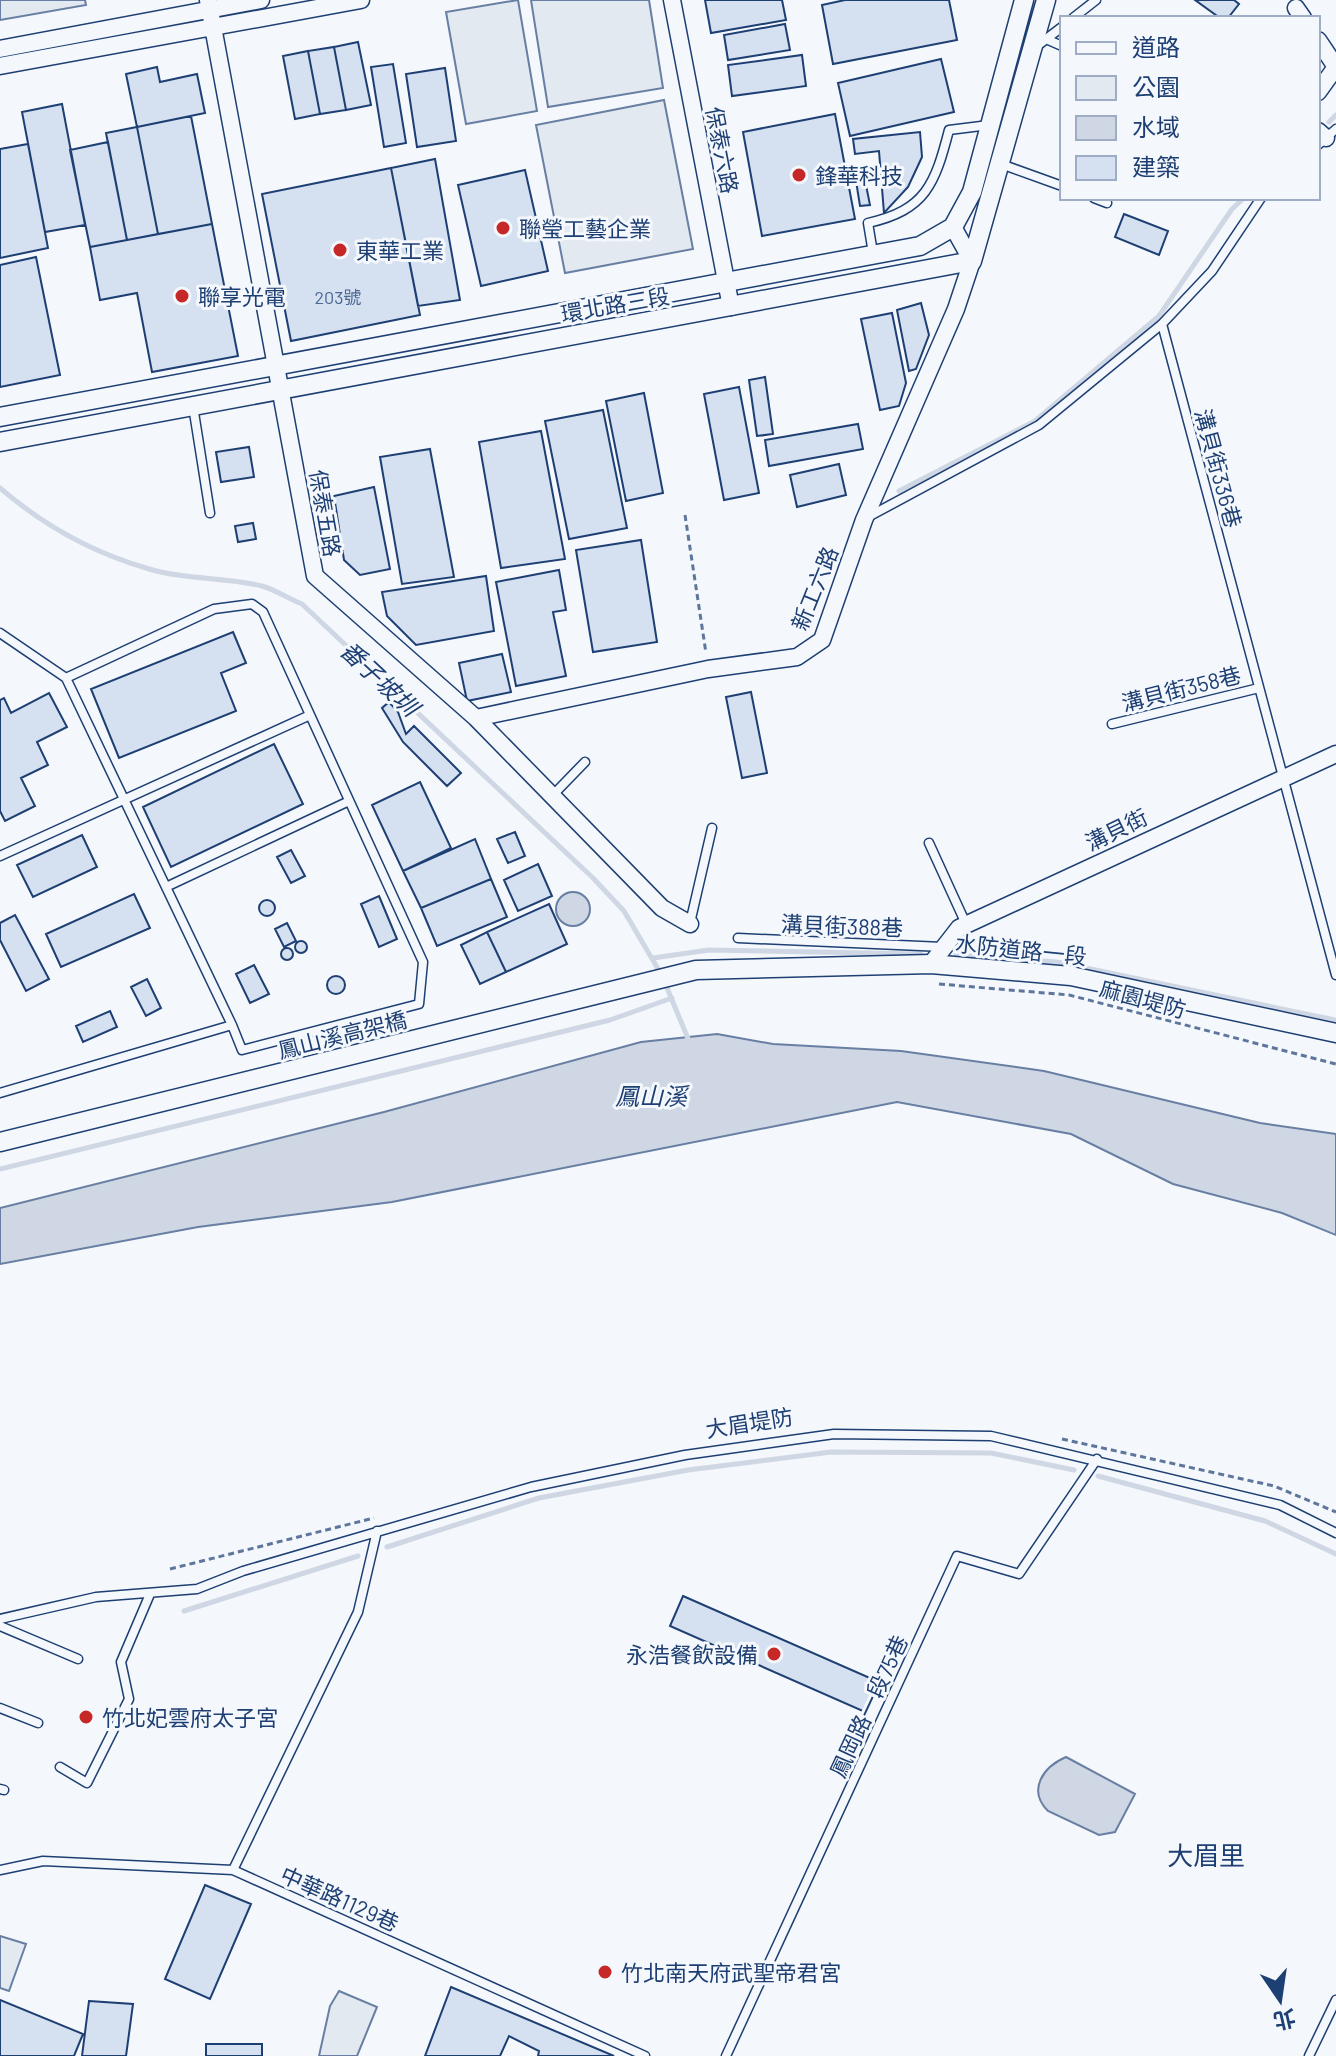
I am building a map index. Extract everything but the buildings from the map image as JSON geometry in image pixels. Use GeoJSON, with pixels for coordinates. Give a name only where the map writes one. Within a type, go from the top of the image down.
{"type":"FeatureCollection","features":[{"type":"Feature","properties":{"kind":"street"},"geometry":{"type":"LineString","coordinates":[[162,27],[209,5],[261,0]]}},
{"type":"Feature","properties":{"kind":"street"},"geometry":{"type":"LineString","coordinates":[[0,49],[46,40],[112,36],[162,27],[213,27],[361,0]]}},
{"type":"Feature","properties":{"kind":"street","name":"保泰六路"},"geometry":{"type":"LineString","coordinates":[[672,0],[731,307]]}},
{"type":"Feature","properties":{"kind":"street"},"geometry":{"type":"LineString","coordinates":[[972,261],[953,227],[972,192],[1024,0]]}},
{"type":"Feature","properties":{"kind":"street"},"geometry":{"type":"LineString","coordinates":[[972,261],[1000,163],[1040,44],[1046,0]]}},
{"type":"Feature","properties":{"kind":"street","name":"保泰五路"},"geometry":{"type":"LineString","coordinates":[[209,5],[315,576],[476,718],[662,908],[690,924]]}},
{"type":"Feature","properties":{"kind":"street"},"geometry":{"type":"LineString","coordinates":[[0,66],[50,57],[112,36]]}},
{"type":"Feature","properties":{"kind":"street"},"geometry":{"type":"LineString","coordinates":[[46,40],[50,57]]}},
{"type":"Feature","properties":{"kind":"street"},"geometry":{"type":"LineString","coordinates":[[1320,43],[1336,67],[1320,89]]}},
{"type":"Feature","properties":{"kind":"street","name":"環北路三段"},"geometry":{"type":"LineString","coordinates":[[0,417],[920,246],[953,227]]}},
{"type":"Feature","properties":{"kind":"street","name":"環北路三段"},"geometry":{"type":"LineString","coordinates":[[0,442],[972,261]]}},
{"type":"Feature","properties":{"kind":"street","name":"新工六路"},"geometry":{"type":"LineString","coordinates":[[476,718],[708,669],[797,657],[822,640],[864,520],[956,309],[972,261]]}},
{"type":"Feature","properties":{"kind":"street","name":"溝貝街"},"geometry":{"type":"LineString","coordinates":[[931,964],[959,928],[966,924],[1336,754]]}},
{"type":"Feature","properties":{"kind":"street","name":"水防道路一段"},"geometry":{"type":"LineString","coordinates":[[696,970],[931,964],[1071,976],[1336,1033]]}},
{"type":"Feature","properties":{"kind":"street","name":"鳳山溪高架橋"},"geometry":{"type":"LineString","coordinates":[[0,1142],[696,970]]}},
{"type":"Feature","properties":{"kind":"lane"},"geometry":{"type":"LineString","coordinates":[[1076,16],[1096,0]]}},
{"type":"Feature","properties":{"kind":"lane"},"geometry":{"type":"LineString","coordinates":[[1040,44],[1060,29]]}},
{"type":"Feature","properties":{"kind":"lane"},"geometry":{"type":"LineString","coordinates":[[1040,44],[1060,46]]}},
{"type":"Feature","properties":{"kind":"lane"},"geometry":{"type":"LineString","coordinates":[[873,254],[868,223],[898,217],[929,188],[939,169],[949,130],[990,125]]}},
{"type":"Feature","properties":{"kind":"lane"},"geometry":{"type":"LineString","coordinates":[[1000,163],[1060,185]]}},
{"type":"Feature","properties":{"kind":"lane"},"geometry":{"type":"LineString","coordinates":[[1099,200],[1107,203]]}},
{"type":"Feature","properties":{"kind":"lane"},"geometry":{"type":"LineString","coordinates":[[864,520],[1039,425],[1162,324],[1212,271],[1260,200]]}},
{"type":"Feature","properties":{"kind":"lane","name":"溝貝街336巷"},"geometry":{"type":"LineString","coordinates":[[1162,324],[1336,975]]}},
{"type":"Feature","properties":{"kind":"lane"},"geometry":{"type":"LineString","coordinates":[[193,406],[210,513]]}},
{"type":"Feature","properties":{"kind":"lane"},"geometry":{"type":"LineString","coordinates":[[0,633],[66,678],[242,1050],[419,1004],[423,962],[347,802],[263,612],[252,604],[214,609],[66,678]]}},
{"type":"Feature","properties":{"kind":"lane","name":"溝貝街358巷"},"geometry":{"type":"LineString","coordinates":[[1112,724],[1259,688]]}},
{"type":"Feature","properties":{"kind":"lane"},"geometry":{"type":"LineString","coordinates":[[0,856],[308,716]]}},
{"type":"Feature","properties":{"kind":"lane"},"geometry":{"type":"LineString","coordinates":[[552,797],[585,762]]}},
{"type":"Feature","properties":{"kind":"lane"},"geometry":{"type":"LineString","coordinates":[[166,887],[347,802]]}},
{"type":"Feature","properties":{"kind":"lane"},"geometry":{"type":"LineString","coordinates":[[690,924],[712,828]]}},
{"type":"Feature","properties":{"kind":"lane"},"geometry":{"type":"LineString","coordinates":[[929,843],[966,924]]}},
{"type":"Feature","properties":{"kind":"lane","name":"溝貝街388巷"},"geometry":{"type":"LineString","coordinates":[[738,938],[944,947]]}},
{"type":"Feature","properties":{"kind":"lane"},"geometry":{"type":"LineString","coordinates":[[0,1093],[232,1025]]}},
{"type":"Feature","properties":{"kind":"lane"},"geometry":{"type":"LineString","coordinates":[[0,1619],[96,1597],[197,1589],[243,1571],[531,1487],[685,1455],[834,1434],[991,1436],[1280,1505],[1336,1533]]}},
{"type":"Feature","properties":{"kind":"lane","name":"鳳岡路一段75巷"},"geometry":{"type":"LineString","coordinates":[[726,2056],[957,1556],[1019,1574],[1097,1459]]}},
{"type":"Feature","properties":{"kind":"lane"},"geometry":{"type":"LineString","coordinates":[[233,1870],[358,1612],[377,1531]]}},
{"type":"Feature","properties":{"kind":"lane"},"geometry":{"type":"LineString","coordinates":[[60,1767],[87,1783],[129,1699],[121,1662],[150,1594]]}},
{"type":"Feature","properties":{"kind":"lane"},"geometry":{"type":"LineString","coordinates":[[0,1626],[78,1659]]}},
{"type":"Feature","properties":{"kind":"lane"},"geometry":{"type":"LineString","coordinates":[[0,1708],[38,1723]]}},
{"type":"Feature","properties":{"kind":"lane","name":"中華路1129巷"},"geometry":{"type":"LineString","coordinates":[[0,1870],[43,1861],[233,1870],[645,2056]]}},
{"type":"Feature","properties":{"kind":"lane"},"geometry":{"type":"LineString","coordinates":[[1309,2056],[1336,2000]]}},
{"type":"Feature","properties":{"kind":"path"},"geometry":{"type":"LineString","coordinates":[[685,515],[708,669]]}},
{"type":"Feature","properties":{"kind":"path","name":"麻園堤防"},"geometry":{"type":"LineString","coordinates":[[939,984],[1069,995],[1336,1064]]}},
{"type":"Feature","properties":{"kind":"path"},"geometry":{"type":"LineString","coordinates":[[1060,1438],[1274,1486],[1336,1512]]}},
{"type":"Feature","properties":{"kind":"path"},"geometry":{"type":"LineString","coordinates":[[170,1569],[383,1516]]}},
{"type":"Feature","properties":{"kind":"green space"},"geometry":{"type":"Polygon","coordinates":[[[0,0],[85,0],[86,5],[0,20],[0,0]]]}},
{"type":"Feature","properties":{"kind":"green space"},"geometry":{"type":"Polygon","coordinates":[[[518,0],[537,111],[466,124],[446,12],[518,0]]]}},
{"type":"Feature","properties":{"kind":"green space"},"geometry":{"type":"Polygon","coordinates":[[[531,0],[649,0],[663,88],[548,107],[531,0]]]}},
{"type":"Feature","properties":{"kind":"green space"},"geometry":{"type":"Polygon","coordinates":[[[664,100],[693,249],[565,273],[536,125],[664,100]]]}},
{"type":"Feature","properties":{"kind":"green space"},"geometry":{"type":"Polygon","coordinates":[[[0,1936],[26,1944],[9,1991],[0,1988],[0,1936]]]}},
{"type":"Feature","properties":{"kind":"green space"},"geometry":{"type":"Polygon","coordinates":[[[339,1991],[377,2007],[357,2056],[319,2056],[330,2006],[339,1991]]]}},
{"type":"Feature","properties":{"kind":"water"},"geometry":{"type":"Polygon","coordinates":[[[573,892],[585,897],[590,909],[585,921],[573,926],[561,921],[556,909],[561,897],[573,892]]]}},
{"type":"Feature","properties":{"kind":"water","name":"鳳山溪"},"geometry":{"type":"Polygon","coordinates":[[[717,1034],[773,1044],[901,1051],[1044,1071],[1260,1123],[1336,1134],[1336,1235],[1282,1213],[1173,1184],[1071,1134],[897,1102],[392,1202],[198,1227],[0,1264],[0,1208],[384,1112],[641,1042],[717,1034]]]}},
{"type":"Feature","properties":{"kind":"water"},"geometry":{"type":"Polygon","coordinates":[[[1066,1757],[1135,1794],[1115,1832],[1099,1835],[1048,1811],[1042,1803],[1038,1787],[1040,1780],[1051,1767],[1066,1757]]]}},
{"type":"Feature","properties":{"kind":"waterway"},"geometry":{"type":"LineString","coordinates":[[1329,122],[1336,115]]}},
{"type":"Feature","properties":{"kind":"waterway"},"geometry":{"type":"LineString","coordinates":[[899,491],[1035,421],[1159,316],[1232,209],[1242,200]]}},
{"type":"Feature","properties":{"kind":"waterway","name":"番子坡圳"},"geometry":{"type":"LineString","coordinates":[[0,488],[33,514],[106,554],[160,572],[262,586],[302,604],[593,878],[624,911],[661,974]]}},
{"type":"Feature","properties":{"kind":"waterway"},"geometry":{"type":"LineString","coordinates":[[653,958],[709,950],[921,954]]}},
{"type":"Feature","properties":{"kind":"waterway"},"geometry":{"type":"LineString","coordinates":[[956,955],[1057,962],[1335,1020]]}},
{"type":"Feature","properties":{"kind":"waterway"},"geometry":{"type":"LineString","coordinates":[[665,983],[689,1041]]}},
{"type":"Feature","properties":{"kind":"waterway"},"geometry":{"type":"LineString","coordinates":[[0,1169],[610,1020],[672,998]]}},
{"type":"Feature","properties":{"kind":"waterway"},"geometry":{"type":"LineString","coordinates":[[387,1547],[539,1498],[688,1470],[831,1452],[991,1453],[1074,1470]]}},
{"type":"Feature","properties":{"kind":"waterway"},"geometry":{"type":"LineString","coordinates":[[1098,1476],[1265,1521],[1336,1554]]}},
{"type":"Feature","properties":{"kind":"waterway"},"geometry":{"type":"LineString","coordinates":[[184,1611],[358,1556]]}},
{"type":"Feature","properties":{"kind":"place","name":"鋒華科技"},"geometry":{"type":"Point","coordinates":[799,175]}},
{"type":"Feature","properties":{"kind":"place","name":"聯瑩工藝企業"},"geometry":{"type":"Point","coordinates":[503,228]}},
{"type":"Feature","properties":{"kind":"place","name":"東華工業"},"geometry":{"type":"Point","coordinates":[340,250]}},
{"type":"Feature","properties":{"kind":"place","name":"聯享光電"},"geometry":{"type":"Point","coordinates":[182,296]}},
{"type":"Feature","properties":{"kind":"place","name":"永浩餐飲設備"},"geometry":{"type":"Point","coordinates":[774,1654]}},
{"type":"Feature","properties":{"kind":"place","name":"竹北妃雲府太子宮"},"geometry":{"type":"Point","coordinates":[86,1717]}},
{"type":"Feature","properties":{"kind":"place","name":"竹北南天府武聖帝君宮"},"geometry":{"type":"Point","coordinates":[605,1972]}},
{"type":"Feature","properties":{"kind":"district","name":"大眉里"},"geometry":{"type":"Point","coordinates":[1206,1854]}}]}
